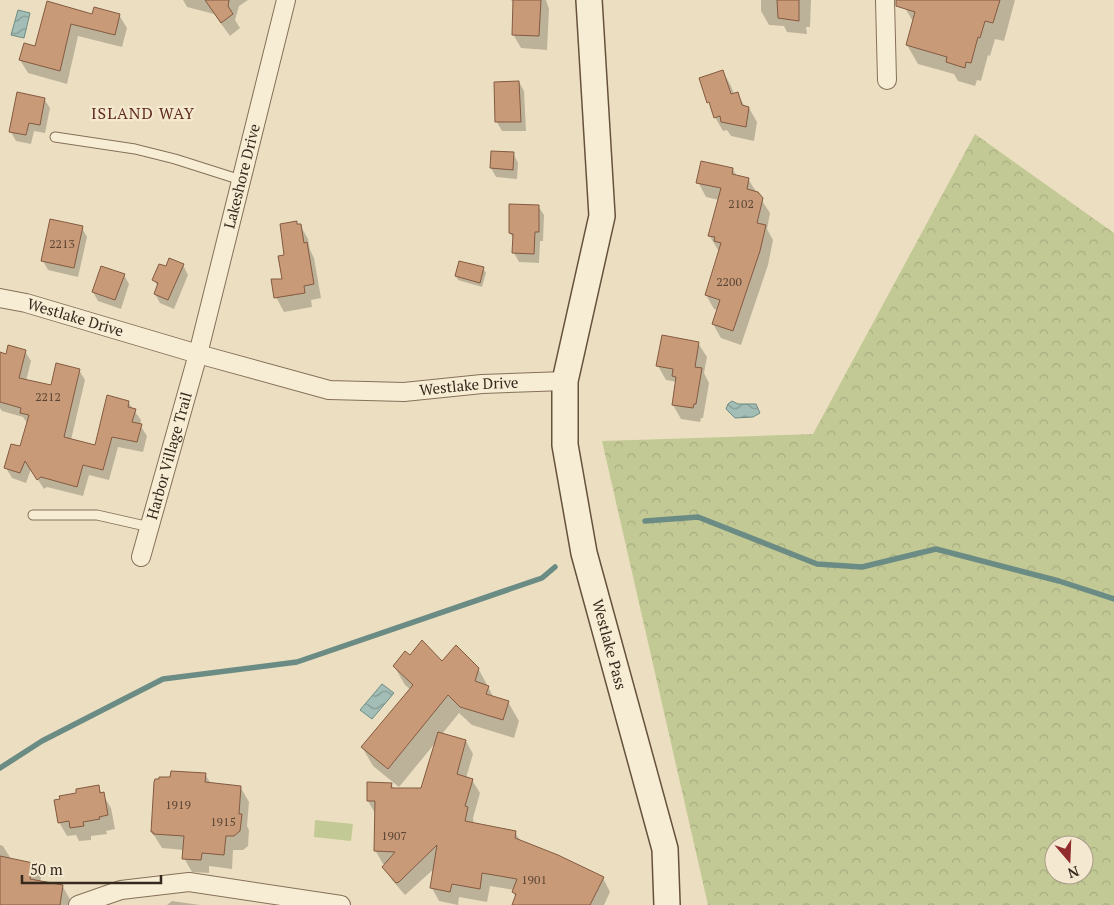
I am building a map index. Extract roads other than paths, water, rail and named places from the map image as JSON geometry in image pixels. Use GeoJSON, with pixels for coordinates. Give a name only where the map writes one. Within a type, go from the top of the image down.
{"type":"FeatureCollection","features":[{"type":"Feature","properties":{"kind":"street","name":"Lakeshore Drive"},"geometry":{"type":"LineString","coordinates":[[198,354],[286,0]]}},
{"type":"Feature","properties":{"kind":"street"},"geometry":{"type":"LineString","coordinates":[[565,381],[602,216],[589,0]]}},
{"type":"Feature","properties":{"kind":"street"},"geometry":{"type":"LineString","coordinates":[[885,0],[887,80]]}},
{"type":"Feature","properties":{"kind":"street","name":"Westlake Drive"},"geometry":{"type":"LineString","coordinates":[[0,298],[26,303],[328,390],[404,392],[482,384],[565,381]]}},
{"type":"Feature","properties":{"kind":"street","name":"Harbor Village Trail"},"geometry":{"type":"LineString","coordinates":[[141,558],[198,354]]}},
{"type":"Feature","properties":{"kind":"street","name":"Westlake Pass"},"geometry":{"type":"LineString","coordinates":[[565,381],[564,445],[584,554],[665,849],[667,905]]}},
{"type":"Feature","properties":{"kind":"street"},"geometry":{"type":"LineString","coordinates":[[78,905],[121,890],[189,882],[341,905]]}},
{"type":"Feature","properties":{"kind":"lane"},"geometry":{"type":"LineString","coordinates":[[55,137],[135,149],[175,159],[241,180]]}},
{"type":"Feature","properties":{"kind":"lane"},"geometry":{"type":"LineString","coordinates":[[33,515],[97,515],[150,527]]}},
{"type":"Feature","properties":{"kind":"water"},"geometry":{"type":"Polygon","coordinates":[[[18,10],[30,13],[24,38],[11,35],[18,10]]]}},
{"type":"Feature","properties":{"kind":"water"},"geometry":{"type":"Polygon","coordinates":[[[732,401],[738,404],[756,404],[760,413],[753,417],[735,418],[726,409],[732,401]]]}},
{"type":"Feature","properties":{"kind":"water"},"geometry":{"type":"Polygon","coordinates":[[[382,684],[394,693],[372,719],[360,710],[382,684]]]}},
{"type":"Feature","properties":{"kind":"waterway"},"geometry":{"type":"LineString","coordinates":[[645,521],[698,517],[817,564],[862,567],[936,549],[1059,581],[1114,599]]}},
{"type":"Feature","properties":{"kind":"waterway"},"geometry":{"type":"LineString","coordinates":[[0,768],[42,741],[163,679],[297,662],[542,578],[555,567]]}},
{"type":"Feature","properties":{"kind":"district","name":"ISLAND WAY"},"geometry":{"type":"Point","coordinates":[143,113]}}]}
